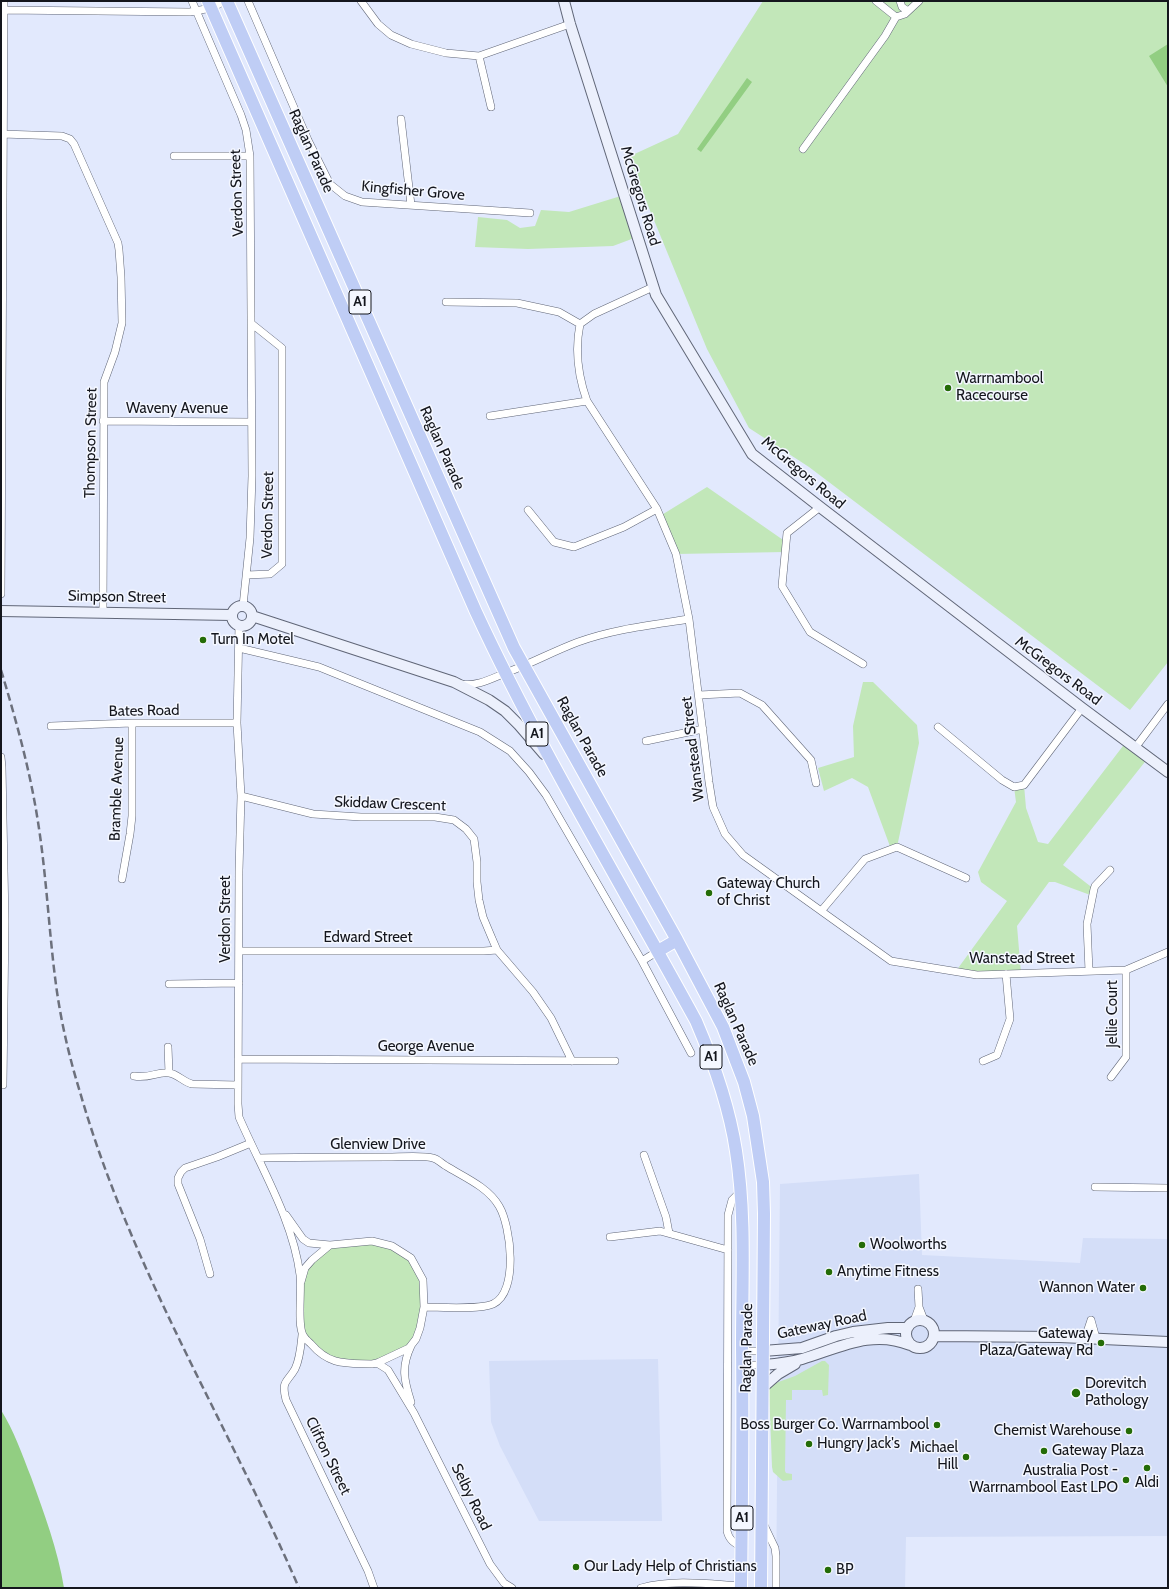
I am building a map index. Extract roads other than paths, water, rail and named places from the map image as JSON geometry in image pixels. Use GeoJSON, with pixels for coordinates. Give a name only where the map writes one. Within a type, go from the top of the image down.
{"type":"FeatureCollection","features":[{"type":"Feature","properties":{"kind":"highway","name":"Raglan Parade"},"geometry":{"type":"LineString","coordinates":[[226,1],[493,604],[514,648],[712,1005],[733,1050],[744,1082],[753,1116],[763,1182],[761,1588]]}},
{"type":"Feature","properties":{"kind":"highway","name":"Raglan Parade"},"geometry":{"type":"LineString","coordinates":[[209,5],[476,612],[505,674],[570,795],[696,1021],[722,1086],[736,1150],[741,1191],[743,1365],[741,1587]]}},
{"type":"Feature","properties":{"kind":"highway"},"geometry":{"type":"LineString","coordinates":[[658,951],[677,940]]}},
{"type":"Feature","properties":{"kind":"street"},"geometry":{"type":"LineString","coordinates":[[1,594],[2,134],[4,1]]}},
{"type":"Feature","properties":{"kind":"street","name":"Verdon Street"},"geometry":{"type":"LineString","coordinates":[[192,1],[241,115],[246,130],[250,156],[252,484],[247,575],[243,606]]}},
{"type":"Feature","properties":{"kind":"street"},"geometry":{"type":"LineString","coordinates":[[4,10],[196,11],[209,5],[226,1]]}},
{"type":"Feature","properties":{"kind":"street","name":"Kingfisher Grove"},"geometry":{"type":"LineString","coordinates":[[248,1],[308,140],[330,184],[345,196],[362,202],[530,213]]}},
{"type":"Feature","properties":{"kind":"street"},"geometry":{"type":"LineString","coordinates":[[361,1],[378,24],[391,35],[402,41],[425,49],[479,56],[570,24]]}},
{"type":"Feature","properties":{"kind":"street","name":"McGregors Road"},"geometry":{"type":"LineString","coordinates":[[564,1],[656,295],[752,454],[1082,708],[1168,772]]}},
{"type":"Feature","properties":{"kind":"street"},"geometry":{"type":"LineString","coordinates":[[876,1],[896,17]]}},
{"type":"Feature","properties":{"kind":"street"},"geometry":{"type":"LineString","coordinates":[[900,1],[902,7],[908,11]]}},
{"type":"Feature","properties":{"kind":"street"},"geometry":{"type":"LineString","coordinates":[[803,149],[885,36],[896,17],[905,14],[919,1]]}},
{"type":"Feature","properties":{"kind":"street"},"geometry":{"type":"LineString","coordinates":[[479,56],[491,107]]}},
{"type":"Feature","properties":{"kind":"street"},"geometry":{"type":"LineString","coordinates":[[401,120],[411,205]]}},
{"type":"Feature","properties":{"kind":"street","name":"Thompson Street"},"geometry":{"type":"LineString","coordinates":[[2,134],[62,136],[70,139],[74,144],[118,243],[121,277],[122,323],[115,352],[104,382],[103,612]]}},
{"type":"Feature","properties":{"kind":"street"},"geometry":{"type":"LineString","coordinates":[[174,156],[250,156]]}},
{"type":"Feature","properties":{"kind":"street"},"geometry":{"type":"LineString","coordinates":[[446,302],[517,303],[559,312],[580,324],[594,314],[653,287]]}},
{"type":"Feature","properties":{"kind":"street","name":"Verdon Street"},"geometry":{"type":"LineString","coordinates":[[247,575],[270,574],[282,564],[282,348],[252,324]]}},
{"type":"Feature","properties":{"kind":"street","name":"Wanstead Street"},"geometry":{"type":"LineString","coordinates":[[580,324],[577,339],[580,384],[587,401],[657,509],[676,554],[690,619],[713,807],[725,834],[743,855],[822,910],[890,961],[977,975],[1126,970],[1168,952]]}},
{"type":"Feature","properties":{"kind":"street"},"geometry":{"type":"LineString","coordinates":[[490,416],[587,401]]}},
{"type":"Feature","properties":{"kind":"street","name":"Waveny Avenue"},"geometry":{"type":"LineString","coordinates":[[103,421],[251,422]]}},
{"type":"Feature","properties":{"kind":"street"},"geometry":{"type":"LineString","coordinates":[[820,507],[787,534],[782,586],[810,632],[863,664]]}},
{"type":"Feature","properties":{"kind":"street"},"geometry":{"type":"LineString","coordinates":[[528,510],[554,542],[574,547],[624,527],[657,509]]}},
{"type":"Feature","properties":{"kind":"street"},"geometry":{"type":"LineString","coordinates":[[243,606],[250,610],[252,616],[248,624],[239,625],[233,621],[232,614],[234,609],[243,606]]}},
{"type":"Feature","properties":{"kind":"street","name":"Simpson Street"},"geometry":{"type":"LineString","coordinates":[[1,611],[232,614]]}},
{"type":"Feature","properties":{"kind":"street"},"geometry":{"type":"LineString","coordinates":[[252,616],[466,685],[479,684],[561,649],[607,634],[690,619]]}},
{"type":"Feature","properties":{"kind":"street","name":"Verdon Street"},"geometry":{"type":"LineString","coordinates":[[239,625],[237,723],[241,796],[239,871],[239,1117],[292,1236],[298,1257],[301,1282]]}},
{"type":"Feature","properties":{"kind":"street"},"geometry":{"type":"LineString","coordinates":[[239,648],[319,668],[480,732],[510,751],[529,772],[546,795],[642,961],[691,1053]]}},
{"type":"Feature","properties":{"kind":"street"},"geometry":{"type":"LineString","coordinates":[[454,682],[490,700],[510,716],[542,752],[570,795]]}},
{"type":"Feature","properties":{"kind":"street"},"geometry":{"type":"LineString","coordinates":[[699,695],[740,693],[762,705],[811,760],[816,783]]}},
{"type":"Feature","properties":{"kind":"street"},"geometry":{"type":"LineString","coordinates":[[1135,748],[1168,704]]}},
{"type":"Feature","properties":{"kind":"street"},"geometry":{"type":"LineString","coordinates":[[938,727],[1002,780],[1014,787],[1024,785],[1082,708]]}},
{"type":"Feature","properties":{"kind":"street","name":"Bates Road"},"geometry":{"type":"LineString","coordinates":[[51,726],[132,723],[237,723]]}},
{"type":"Feature","properties":{"kind":"street","name":"Bramble Avenue"},"geometry":{"type":"LineString","coordinates":[[122,879],[132,816],[132,723]]}},
{"type":"Feature","properties":{"kind":"street"},"geometry":{"type":"LineString","coordinates":[[646,741],[703,729]]}},
{"type":"Feature","properties":{"kind":"street"},"geometry":{"type":"LineString","coordinates":[[1,757],[5,921],[3,1085]]}},
{"type":"Feature","properties":{"kind":"street","name":"Skiddaw Crescent"},"geometry":{"type":"LineString","coordinates":[[241,796],[313,814],[360,817],[435,817],[454,820],[466,829],[474,839],[483,917],[497,950],[544,1007],[559,1031],[572,1061]]}},
{"type":"Feature","properties":{"kind":"street"},"geometry":{"type":"LineString","coordinates":[[822,910],[865,858],[897,847],[966,878]]}},
{"type":"Feature","properties":{"kind":"street"},"geometry":{"type":"LineString","coordinates":[[1089,971],[1087,924],[1093,894],[1095,886],[1110,870]]}},
{"type":"Feature","properties":{"kind":"street","name":"Edward Street"},"geometry":{"type":"LineString","coordinates":[[239,951],[497,950]]}},
{"type":"Feature","properties":{"kind":"street"},"geometry":{"type":"LineString","coordinates":[[642,961],[658,951]]}},
{"type":"Feature","properties":{"kind":"street","name":"Jellie Court"},"geometry":{"type":"LineString","coordinates":[[1111,1077],[1126,1057],[1126,970]]}},
{"type":"Feature","properties":{"kind":"street"},"geometry":{"type":"LineString","coordinates":[[983,1061],[997,1055],[1010,1019],[1006,974]]}},
{"type":"Feature","properties":{"kind":"street"},"geometry":{"type":"LineString","coordinates":[[169,984],[239,983]]}},
{"type":"Feature","properties":{"kind":"street"},"geometry":{"type":"LineString","coordinates":[[168,1047],[169,1073]]}},
{"type":"Feature","properties":{"kind":"street","name":"George Avenue"},"geometry":{"type":"LineString","coordinates":[[238,1059],[615,1061]]}},
{"type":"Feature","properties":{"kind":"street"},"geometry":{"type":"LineString","coordinates":[[134,1076],[142,1078],[169,1073],[177,1076],[186,1083],[238,1085]]}},
{"type":"Feature","properties":{"kind":"street"},"geometry":{"type":"LineString","coordinates":[[210,1274],[200,1239],[178,1184],[178,1178],[180,1172],[191,1165],[218,1157],[251,1142]]}},
{"type":"Feature","properties":{"kind":"street"},"geometry":{"type":"LineString","coordinates":[[644,1155],[666,1216],[669,1233]]}},
{"type":"Feature","properties":{"kind":"street","name":"Glenview Drive"},"geometry":{"type":"LineString","coordinates":[[258,1158],[433,1158],[481,1188],[498,1205],[508,1231],[508,1285],[498,1301],[481,1307],[424,1307]]}},
{"type":"Feature","properties":{"kind":"street"},"geometry":{"type":"LineString","coordinates":[[1095,1187],[1168,1188]]}},
{"type":"Feature","properties":{"kind":"street","name":"Raglan Parade"},"geometry":{"type":"LineString","coordinates":[[741,1191],[732,1200],[729,1208],[727,1531],[728,1537],[742,1547]]}},
{"type":"Feature","properties":{"kind":"street","name":"Verdon Street"},"geometry":{"type":"LineString","coordinates":[[279,1205],[303,1239],[309,1243],[330,1245]]}},
{"type":"Feature","properties":{"kind":"street"},"geometry":{"type":"LineString","coordinates":[[610,1236],[660,1231],[728,1250]]}},
{"type":"Feature","properties":{"kind":"street"},"geometry":{"type":"LineString","coordinates":[[372,1241],[392,1246],[411,1258],[423,1280],[424,1307],[420,1328],[409,1348],[377,1363],[347,1363],[326,1358],[318,1352],[302,1335],[300,1302],[301,1282],[305,1268],[330,1245],[372,1241]]}},
{"type":"Feature","properties":{"kind":"street"},"geometry":{"type":"LineString","coordinates":[[915,1323],[932,1326],[934,1336],[931,1344],[924,1348],[919,1348],[910,1344],[907,1340],[906,1334],[915,1323],[919,1306],[918,1289]]}},
{"type":"Feature","properties":{"kind":"street"},"geometry":{"type":"LineString","coordinates":[[1084,1338],[1091,1320],[1096,1338]]}},
{"type":"Feature","properties":{"kind":"street","name":"Gateway Road"},"geometry":{"type":"LineString","coordinates":[[742,1351],[802,1348],[836,1336],[853,1332],[915,1323]]}},
{"type":"Feature","properties":{"kind":"street","name":"Clifton Street"},"geometry":{"type":"LineString","coordinates":[[302,1335],[295,1368],[286,1380],[284,1390],[286,1400],[362,1557],[374,1588]]}},
{"type":"Feature","properties":{"kind":"street"},"geometry":{"type":"LineString","coordinates":[[934,1336],[1096,1338],[1168,1342]]}},
{"type":"Feature","properties":{"kind":"street","name":"Gateway Road"},"geometry":{"type":"LineString","coordinates":[[743,1365],[787,1363],[846,1343],[864,1340],[884,1338],[899,1340],[910,1344]]}},
{"type":"Feature","properties":{"kind":"street","name":"Selby Road"},"geometry":{"type":"LineString","coordinates":[[412,1343],[405,1358],[404,1370],[406,1387],[414,1413]]}},
{"type":"Feature","properties":{"kind":"street","name":"Gateway Road"},"geometry":{"type":"LineString","coordinates":[[762,1388],[778,1374],[803,1358]]}},
{"type":"Feature","properties":{"kind":"street","name":"Selby Road"},"geometry":{"type":"LineString","coordinates":[[377,1363],[388,1370],[414,1413],[490,1564],[504,1583],[512,1588]]}},
{"type":"Feature","properties":{"kind":"street","name":"Raglan Parade"},"geometry":{"type":"LineString","coordinates":[[762,1519],[775,1548],[776,1588]]}},
{"type":"Feature","properties":{"kind":"street"},"geometry":{"type":"LineString","coordinates":[[641,1588],[661,1583],[741,1587]]}},
{"type":"Feature","properties":{"kind":"railway"},"geometry":{"type":"LineString","coordinates":[[1,670],[22,745],[35,803],[44,865],[54,971],[59,1005],[76,1080],[101,1157],[125,1220],[152,1282],[271,1526],[299,1588]]}},
{"type":"Feature","properties":{"kind":"place","name":"Warrnambool Racecourse"},"geometry":{"type":"Point","coordinates":[948,388]}},
{"type":"Feature","properties":{"kind":"place","name":"Turn In Motel"},"geometry":{"type":"Point","coordinates":[203,640]}},
{"type":"Feature","properties":{"kind":"place","name":"Gateway Church of Christ"},"geometry":{"type":"Point","coordinates":[709,893]}},
{"type":"Feature","properties":{"kind":"place","name":"Woolworths"},"geometry":{"type":"Point","coordinates":[862,1245]}},
{"type":"Feature","properties":{"kind":"place","name":"Anytime Fitness"},"geometry":{"type":"Point","coordinates":[829,1272]}},
{"type":"Feature","properties":{"kind":"place","name":"Wannon Water"},"geometry":{"type":"Point","coordinates":[1143,1288]}},
{"type":"Feature","properties":{"kind":"place","name":"Gateway Plaza/Gateway Rd"},"geometry":{"type":"Point","coordinates":[1101,1343]}},
{"type":"Feature","properties":{"kind":"place","name":"Dorevitch Pathology"},"geometry":{"type":"Point","coordinates":[1076,1393]}},
{"type":"Feature","properties":{"kind":"place","name":"Boss Burger Co. Warrnambool"},"geometry":{"type":"Point","coordinates":[937,1425]}},
{"type":"Feature","properties":{"kind":"place","name":"Chemist Warehouse"},"geometry":{"type":"Point","coordinates":[1129,1431]}},
{"type":"Feature","properties":{"kind":"place","name":"Hungry Jack's"},"geometry":{"type":"Point","coordinates":[809,1444]}},
{"type":"Feature","properties":{"kind":"place","name":"Gateway Plaza"},"geometry":{"type":"Point","coordinates":[1044,1451]}},
{"type":"Feature","properties":{"kind":"place","name":"Michael Hill"},"geometry":{"type":"Point","coordinates":[966,1457]}},
{"type":"Feature","properties":{"kind":"place","name":"Aldi"},"geometry":{"type":"Point","coordinates":[1147,1468]}},
{"type":"Feature","properties":{"kind":"place","name":"Australia Post - Warrnambool East LPO"},"geometry":{"type":"Point","coordinates":[1126,1480]}},
{"type":"Feature","properties":{"kind":"place","name":"Our Lady Help of Christians"},"geometry":{"type":"Point","coordinates":[576,1567]}},
{"type":"Feature","properties":{"kind":"place","name":"BP"},"geometry":{"type":"Point","coordinates":[828,1570]}}]}
